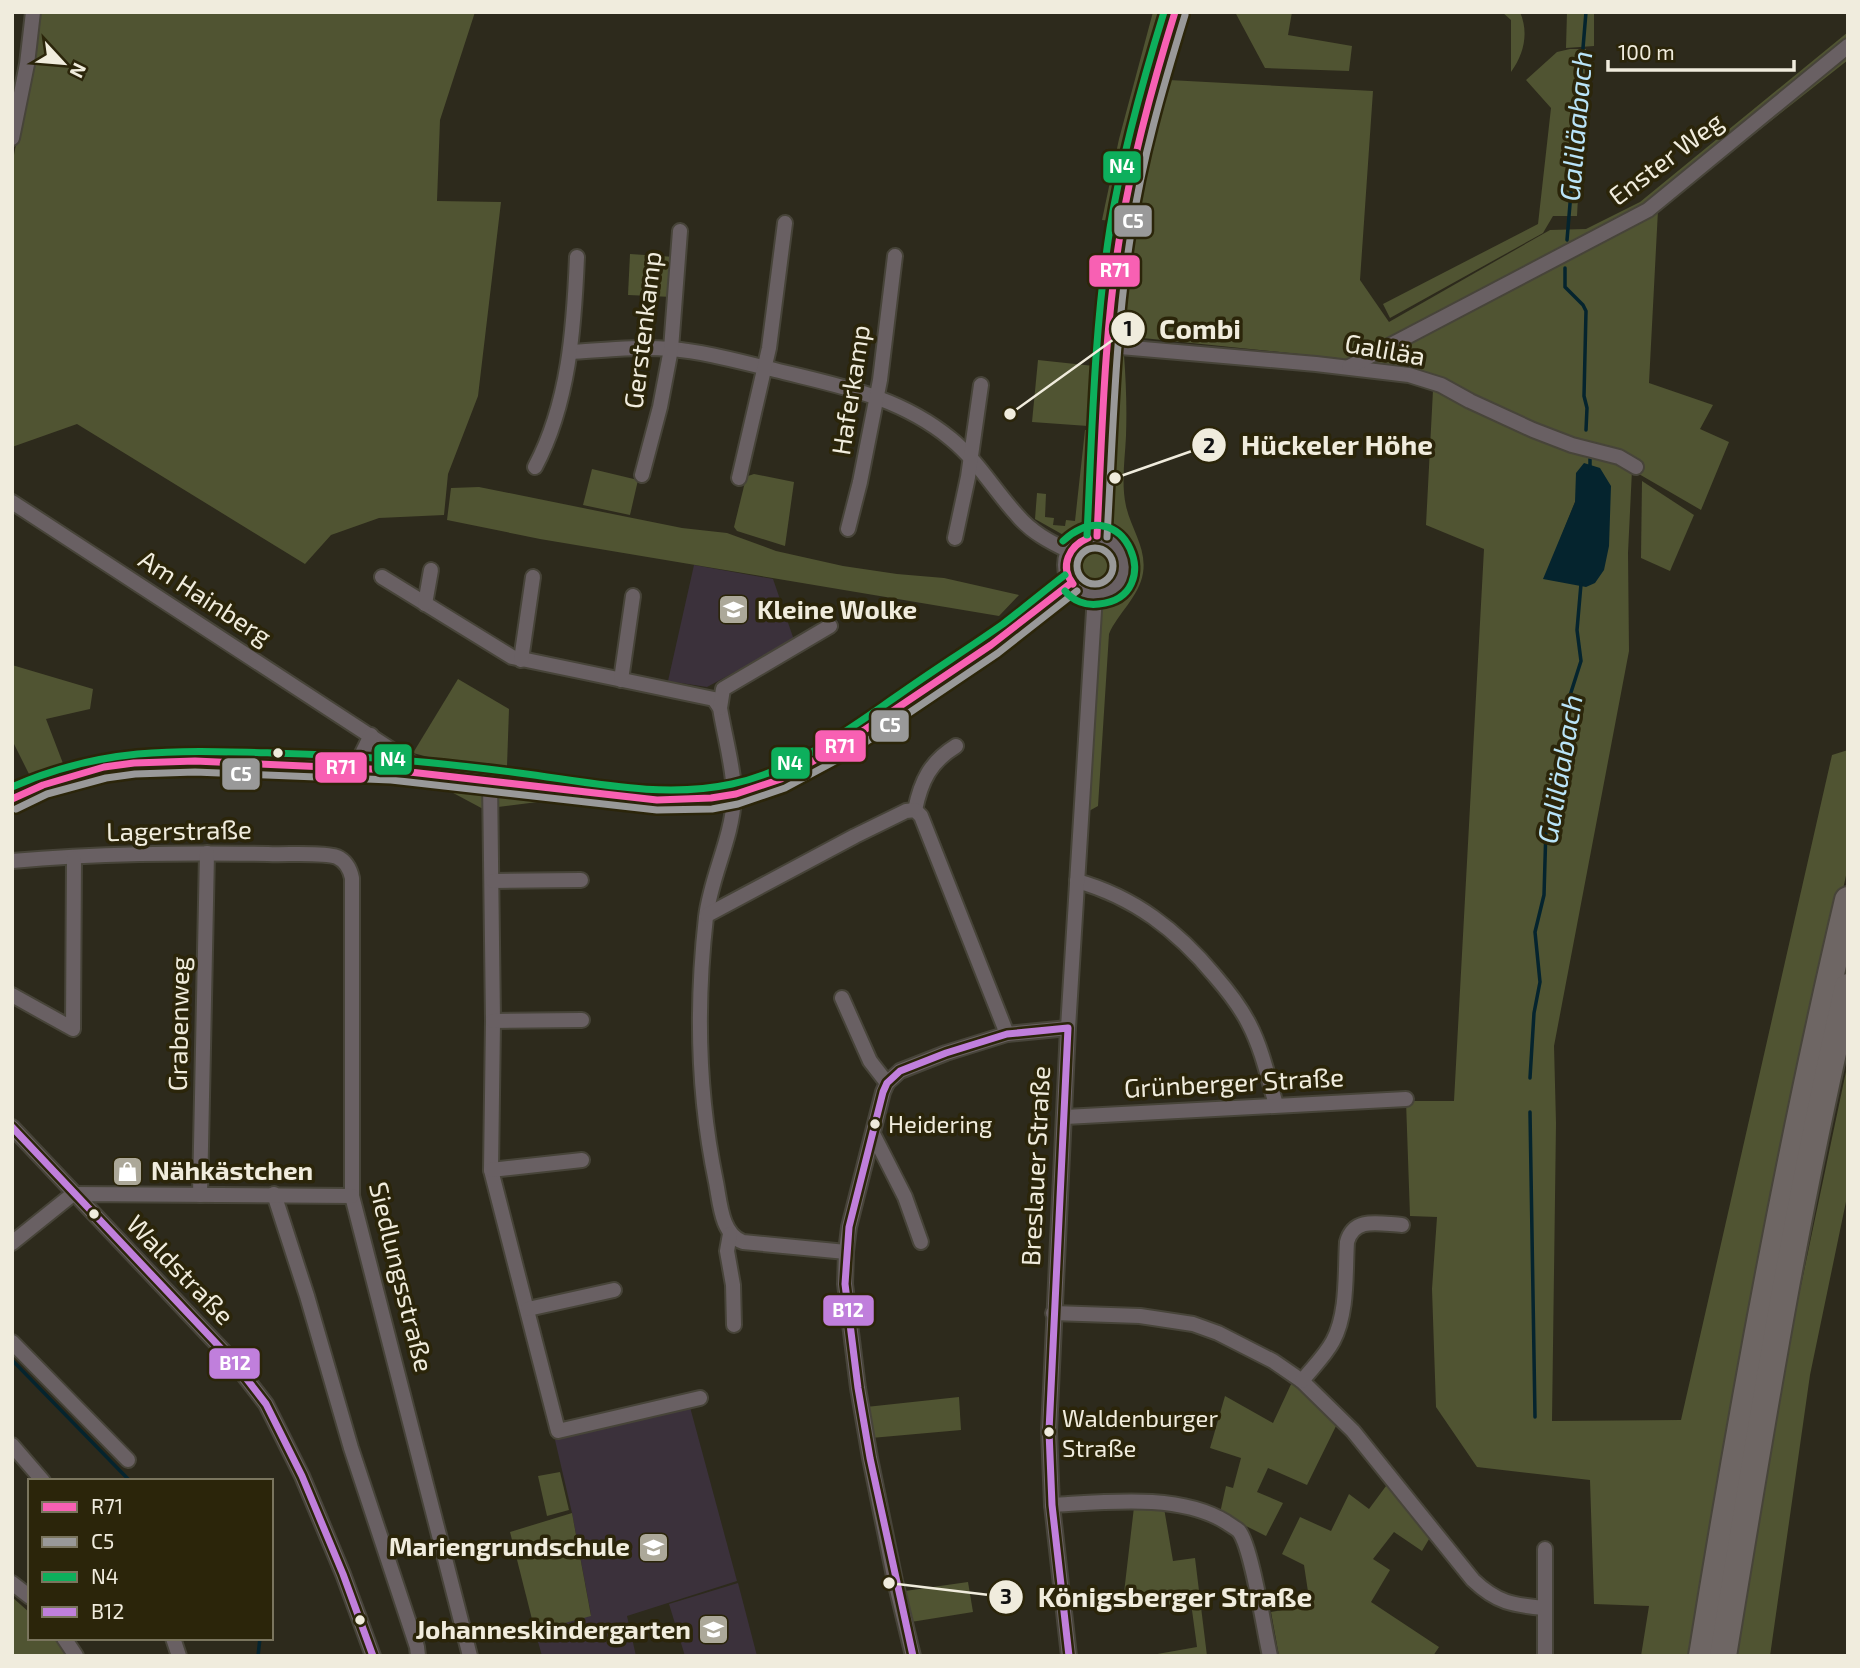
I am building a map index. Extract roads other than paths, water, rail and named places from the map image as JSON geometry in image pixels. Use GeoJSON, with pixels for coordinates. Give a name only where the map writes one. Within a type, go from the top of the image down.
{"type":"FeatureCollection","features":[{"type":"Feature","properties":{"kind":"highway"},"geometry":{"type":"LineString","coordinates":[[1702,1656],[1748,1380],[1822,1009],[1848,900]]}},
{"type":"Feature","properties":{"kind":"highway"},"geometry":{"type":"LineString","coordinates":[[1723,1656],[1769,1383],[1804,1196],[1848,987]]}},
{"type":"Feature","properties":{"kind":"street"},"geometry":{"type":"LineString","coordinates":[[12,138],[27,64],[33,12]]}},
{"type":"Feature","properties":{"kind":"street"},"geometry":{"type":"LineString","coordinates":[[1097,536],[1112,291],[1125,208],[1150,94],[1175,12]]}},
{"type":"Feature","properties":{"kind":"street","name":"Enster Weg"},"geometry":{"type":"LineString","coordinates":[[1349,367],[1648,210],[1848,46]]}},
{"type":"Feature","properties":{"kind":"street"},"geometry":{"type":"LineString","coordinates":[[739,478],[764,368],[777,293],[785,223]]}},
{"type":"Feature","properties":{"kind":"street","name":"Gerstenkamp"},"geometry":{"type":"LineString","coordinates":[[642,475],[660,407],[671,349],[680,231]]}},
{"type":"Feature","properties":{"kind":"street"},"geometry":{"type":"LineString","coordinates":[[535,467],[553,422],[570,352],[576,257]]}},
{"type":"Feature","properties":{"kind":"street","name":"Haferkamp"},"geometry":{"type":"LineString","coordinates":[[848,529],[877,396],[895,257]]}},
{"type":"Feature","properties":{"kind":"street","name":"Galiläa"},"geometry":{"type":"LineString","coordinates":[[1109,346],[1349,367],[1409,375],[1441,385],[1533,430],[1572,445],[1619,457],[1636,467]]}},
{"type":"Feature","properties":{"kind":"street"},"geometry":{"type":"LineString","coordinates":[[570,352],[625,348],[671,349],[712,356],[877,396],[923,419],[949,437],[971,457],[1026,525],[1069,551]]}},
{"type":"Feature","properties":{"kind":"street"},"geometry":{"type":"LineString","coordinates":[[955,538],[971,457],[981,385]]}},
{"type":"Feature","properties":{"kind":"street","name":"Am Hainberg"},"geometry":{"type":"LineString","coordinates":[[12,502],[425,772]]}},
{"type":"Feature","properties":{"kind":"street"},"geometry":{"type":"LineString","coordinates":[[1097,536],[1110,540],[1120,550],[1124,570],[1115,588],[1095,595],[1082,592],[1071,583],[1065,567],[1069,551],[1081,539],[1097,536]]}},
{"type":"Feature","properties":{"kind":"street"},"geometry":{"type":"LineString","coordinates":[[425,604],[431,570]]}},
{"type":"Feature","properties":{"kind":"street"},"geometry":{"type":"LineString","coordinates":[[382,577],[492,646],[521,660],[710,697],[720,708]]}},
{"type":"Feature","properties":{"kind":"street"},"geometry":{"type":"LineString","coordinates":[[521,660],[534,577]]}},
{"type":"Feature","properties":{"kind":"street"},"geometry":{"type":"LineString","coordinates":[[12,799],[58,778],[131,762],[356,766],[666,800],[734,794],[789,776],[831,752],[1002,638],[1071,583]]}},
{"type":"Feature","properties":{"kind":"street","name":"Breslauer Straße"},"geometry":{"type":"LineString","coordinates":[[1069,1656],[1052,1504],[1049,1432],[1068,1028],[1095,595]]}},
{"type":"Feature","properties":{"kind":"street"},"geometry":{"type":"LineString","coordinates":[[621,680],[632,596]]}},
{"type":"Feature","properties":{"kind":"street"},"geometry":{"type":"LineString","coordinates":[[734,1325],[733,1285],[727,1251],[730,1234],[707,1140],[702,1094],[702,983],[707,915],[732,818],[734,794],[720,708],[723,689],[830,626]]}},
{"type":"Feature","properties":{"kind":"street"},"geometry":{"type":"LineString","coordinates":[[356,766],[371,735]]}},
{"type":"Feature","properties":{"kind":"street"},"geometry":{"type":"LineString","coordinates":[[915,810],[919,788],[926,774],[938,759],[956,746]]}},
{"type":"Feature","properties":{"kind":"street"},"geometry":{"type":"LineString","coordinates":[[490,780],[493,881],[491,1170],[558,1431],[700,1398]]}},
{"type":"Feature","properties":{"kind":"street"},"geometry":{"type":"LineString","coordinates":[[707,915],[855,836],[906,811],[915,810]]}},
{"type":"Feature","properties":{"kind":"street"},"geometry":{"type":"LineString","coordinates":[[915,810],[921,816],[1007,1034]]}},
{"type":"Feature","properties":{"kind":"street","name":"Lagerstraße"},"geometry":{"type":"LineString","coordinates":[[12,862],[207,853],[335,856],[344,862]]}},
{"type":"Feature","properties":{"kind":"street","name":"Grabenweg"},"geometry":{"type":"LineString","coordinates":[[200,1195],[207,853]]}},
{"type":"Feature","properties":{"kind":"street"},"geometry":{"type":"LineString","coordinates":[[12,995],[73,1029],[74,858]]}},
{"type":"Feature","properties":{"kind":"street","name":"Siedlungsstraße"},"geometry":{"type":"LineString","coordinates":[[344,862],[352,878],[352,1196],[470,1656]]}},
{"type":"Feature","properties":{"kind":"street"},"geometry":{"type":"LineString","coordinates":[[493,881],[581,880]]}},
{"type":"Feature","properties":{"kind":"street"},"geometry":{"type":"LineString","coordinates":[[1077,881],[1100,887],[1156,917],[1202,960],[1239,1005],[1259,1047],[1276,1105]]}},
{"type":"Feature","properties":{"kind":"street"},"geometry":{"type":"LineString","coordinates":[[842,998],[873,1068],[887,1083]]}},
{"type":"Feature","properties":{"kind":"street"},"geometry":{"type":"LineString","coordinates":[[493,1021],[582,1020]]}},
{"type":"Feature","properties":{"kind":"street"},"geometry":{"type":"LineString","coordinates":[[913,1656],[895,1581],[858,1388],[846,1296],[849,1227],[887,1083],[900,1071],[1007,1034],[1068,1028]]}},
{"type":"Feature","properties":{"kind":"street","name":"Grünberger Straße"},"geometry":{"type":"LineString","coordinates":[[1065,1117],[1406,1099]]}},
{"type":"Feature","properties":{"kind":"street","name":"Waldstraße"},"geometry":{"type":"LineString","coordinates":[[12,1127],[232,1360],[266,1404],[290,1450],[343,1574],[373,1656]]}},
{"type":"Feature","properties":{"kind":"street"},"geometry":{"type":"LineString","coordinates":[[873,1134],[905,1197],[921,1242]]}},
{"type":"Feature","properties":{"kind":"street"},"geometry":{"type":"LineString","coordinates":[[491,1170],[582,1160]]}},
{"type":"Feature","properties":{"kind":"street"},"geometry":{"type":"LineString","coordinates":[[12,1243],[74,1194],[352,1196]]}},
{"type":"Feature","properties":{"kind":"street"},"geometry":{"type":"LineString","coordinates":[[274,1194],[351,1448],[418,1654]]}},
{"type":"Feature","properties":{"kind":"street"},"geometry":{"type":"LineString","coordinates":[[1302,1381],[1331,1345],[1337,1332],[1350,1231],[1361,1224],[1402,1225]]}},
{"type":"Feature","properties":{"kind":"street"},"geometry":{"type":"LineString","coordinates":[[730,1234],[743,1242],[846,1252]]}},
{"type":"Feature","properties":{"kind":"street"},"geometry":{"type":"LineString","coordinates":[[528,1309],[614,1290]]}},
{"type":"Feature","properties":{"kind":"street"},"geometry":{"type":"LineString","coordinates":[[1053,1313],[1140,1316],[1194,1324],[1263,1356],[1302,1381],[1374,1455],[1473,1580],[1486,1592],[1500,1601],[1514,1605],[1544,1608]]}},
{"type":"Feature","properties":{"kind":"street"},"geometry":{"type":"LineString","coordinates":[[12,1342],[128,1460]]}},
{"type":"Feature","properties":{"kind":"street"},"geometry":{"type":"LineString","coordinates":[[12,1445],[41,1479]]}},
{"type":"Feature","properties":{"kind":"street"},"geometry":{"type":"LineString","coordinates":[[1052,1504],[1167,1504],[1211,1514],[1238,1530],[1247,1548],[1270,1656]]}},
{"type":"Feature","properties":{"kind":"street"},"geometry":{"type":"LineString","coordinates":[[1545,1549],[1545,1656]]}},
{"type":"Feature","properties":{"kind":"street"},"geometry":{"type":"LineString","coordinates":[[12,1583],[28,1595]]}},
{"type":"Feature","properties":{"kind":"street"},"geometry":{"type":"LineString","coordinates":[[65,1640],[76,1656]]}},
{"type":"Feature","properties":{"kind":"water"},"geometry":{"type":"Polygon","coordinates":[[[1584,463],[1600,468],[1611,486],[1609,546],[1604,570],[1595,583],[1586,587],[1543,579],[1575,502],[1576,473],[1584,463]]]}},
{"type":"Feature","properties":{"kind":"waterway","name":"Galiläabach"},"geometry":{"type":"LineString","coordinates":[[1567,240],[1586,12]]}},
{"type":"Feature","properties":{"kind":"waterway","name":"Galiläabach"},"geometry":{"type":"LineString","coordinates":[[1565,268],[1565,287],[1586,311],[1586,430]]}},
{"type":"Feature","properties":{"kind":"waterway","name":"Galiläabach"},"geometry":{"type":"LineString","coordinates":[[1590,459],[1590,468]]}},
{"type":"Feature","properties":{"kind":"waterway","name":"Galiläabach"},"geometry":{"type":"LineString","coordinates":[[1530,1078],[1534,1013],[1540,982],[1535,932],[1544,895],[1546,827],[1554,778],[1562,757],[1566,708],[1581,661],[1577,630],[1581,584]]}},
{"type":"Feature","properties":{"kind":"waterway","name":"Galiläabach"},"geometry":{"type":"LineString","coordinates":[[1530,1112],[1535,1417]]}},
{"type":"Feature","properties":{"kind":"waterway"},"geometry":{"type":"LineString","coordinates":[[12,1360],[128,1479]]}},
{"type":"Feature","properties":{"kind":"waterway"},"geometry":{"type":"LineString","coordinates":[[258,1656],[260,1640]]}},
{"type":"Feature","properties":{"kind":"place","name":"Combi"},"geometry":{"type":"Point","coordinates":[1010,414]}},
{"type":"Feature","properties":{"kind":"place","name":"Hückeler Höhe"},"geometry":{"type":"Point","coordinates":[1115,478]}},
{"type":"Feature","properties":{"kind":"place","name":"Kleine Wolke"},"geometry":{"type":"Point","coordinates":[734,610]}},
{"type":"Feature","properties":{"kind":"place","name":"Heidering"},"geometry":{"type":"Point","coordinates":[875,1124]}},
{"type":"Feature","properties":{"kind":"place","name":"Nähkästchen"},"geometry":{"type":"Point","coordinates":[128,1171]}},
{"type":"Feature","properties":{"kind":"place","name":"Waldenburger Straße"},"geometry":{"type":"Point","coordinates":[1049,1432]}},
{"type":"Feature","properties":{"kind":"place","name":"Mariengrundschule"},"geometry":{"type":"Point","coordinates":[653,1547]}},
{"type":"Feature","properties":{"kind":"place","name":"Königsberger Straße"},"geometry":{"type":"Point","coordinates":[889,1583]}},
{"type":"Feature","properties":{"kind":"place","name":"Johanneskindergarten"},"geometry":{"type":"Point","coordinates":[714,1630]}}]}
